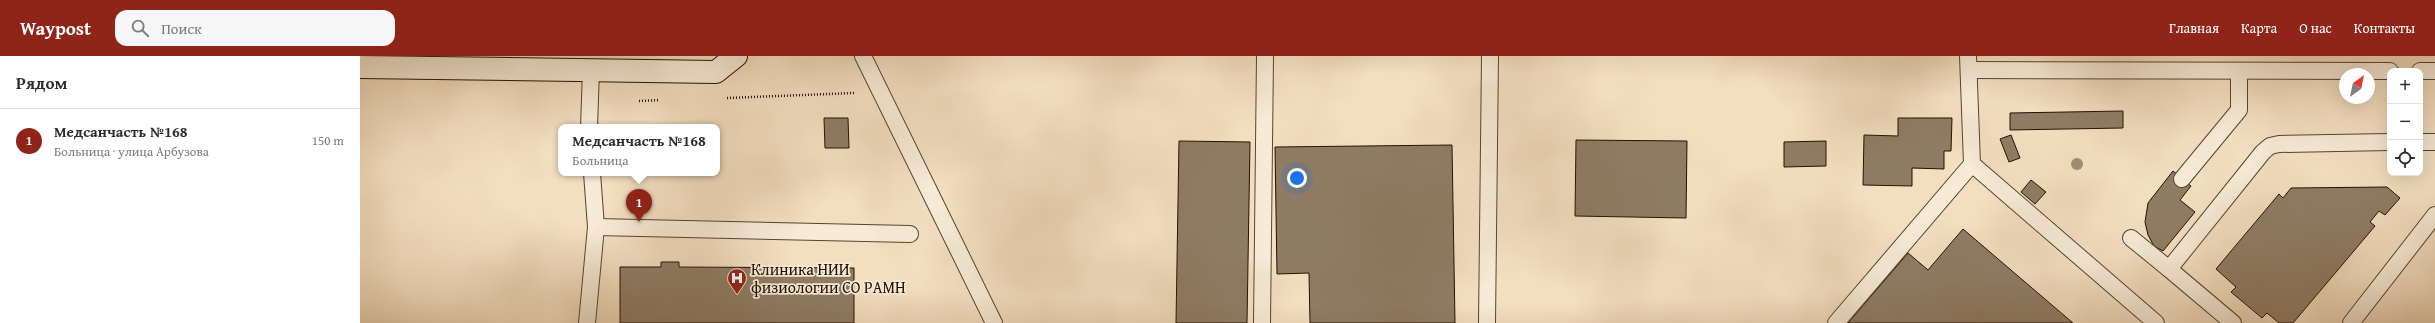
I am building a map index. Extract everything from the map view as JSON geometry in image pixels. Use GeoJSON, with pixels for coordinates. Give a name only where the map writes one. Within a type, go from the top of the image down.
{"type":"FeatureCollection","features":[{"type":"Feature","properties":{"kind":"main road"},"geometry":{"type":"LineString","coordinates":[[360,67],[716,72],[736,56]]}},
{"type":"Feature","properties":{"kind":"lane"},"geometry":{"type":"LineString","coordinates":[[863,56],[994,323]]}},
{"type":"Feature","properties":{"kind":"lane"},"geometry":{"type":"LineString","coordinates":[[1262,323],[1264,56]]}},
{"type":"Feature","properties":{"kind":"lane"},"geometry":{"type":"LineString","coordinates":[[1487,323],[1490,56]]}},
{"type":"Feature","properties":{"kind":"lane"},"geometry":{"type":"LineString","coordinates":[[1836,323],[1972,164],[1969,63],[2239,71],[2387,71]]}},
{"type":"Feature","properties":{"kind":"lane"},"geometry":{"type":"LineString","coordinates":[[588,124],[591,70]]}},
{"type":"Feature","properties":{"kind":"lane"},"geometry":{"type":"LineString","coordinates":[[2182,179],[2239,110],[2239,71]]}},
{"type":"Feature","properties":{"kind":"lane"},"geometry":{"type":"LineString","coordinates":[[2423,71],[2435,71]]}},
{"type":"Feature","properties":{"kind":"lane"},"geometry":{"type":"LineString","coordinates":[[2169,269],[2270,146],[2279,144],[2387,142]]}},
{"type":"Feature","properties":{"kind":"lane"},"geometry":{"type":"LineString","coordinates":[[2423,142],[2435,142]]}},
{"type":"Feature","properties":{"kind":"lane"},"geometry":{"type":"LineString","coordinates":[[1972,164],[2156,323]]}},
{"type":"Feature","properties":{"kind":"lane"},"geometry":{"type":"LineString","coordinates":[[587,323],[596,227],[592,176]]}},
{"type":"Feature","properties":{"kind":"lane"},"geometry":{"type":"LineString","coordinates":[[2351,323],[2435,215]]}},
{"type":"Feature","properties":{"kind":"lane"},"geometry":{"type":"LineString","coordinates":[[596,227],[910,234]]}},
{"type":"Feature","properties":{"kind":"lane"},"geometry":{"type":"LineString","coordinates":[[2131,238],[2233,323]]}},
{"type":"Feature","properties":{"kind":"path"},"geometry":{"type":"LineString","coordinates":[[725,98],[880,92]]}},
{"type":"Feature","properties":{"kind":"path"},"geometry":{"type":"LineString","coordinates":[[639,101],[662,100]]}},
{"type":"Feature","properties":{"kind":"building"},"geometry":{"type":"Polygon","coordinates":[[[2123,111],[2123,128],[2010,130],[2010,113],[2123,111]]]}},
{"type":"Feature","properties":{"kind":"building"},"geometry":{"type":"Polygon","coordinates":[[[824,118],[848,118],[849,148],[825,148],[824,118]]]}},
{"type":"Feature","properties":{"kind":"building"},"geometry":{"type":"Polygon","coordinates":[[[1898,118],[1952,118],[1951,151],[1944,151],[1944,169],[1912,168],[1912,186],[1863,185],[1864,135],[1898,136],[1898,118]]]}},
{"type":"Feature","properties":{"kind":"building"},"geometry":{"type":"Polygon","coordinates":[[[2011,135],[2020,158],[2009,162],[2000,139],[2011,135]]]}},
{"type":"Feature","properties":{"kind":"building"},"geometry":{"type":"Polygon","coordinates":[[[1576,140],[1687,141],[1686,218],[1575,216],[1576,140]]]}},
{"type":"Feature","properties":{"kind":"building"},"geometry":{"type":"Polygon","coordinates":[[[1179,141],[1250,142],[1247,323],[1176,323],[1179,141]]]}},
{"type":"Feature","properties":{"kind":"building"},"geometry":{"type":"Polygon","coordinates":[[[1826,141],[1826,166],[1784,167],[1784,142],[1826,141]]]}},
{"type":"Feature","properties":{"kind":"building"},"geometry":{"type":"Polygon","coordinates":[[[1452,145],[1455,323],[1310,323],[1309,273],[1277,274],[1275,147],[1452,145]]]}},
{"type":"Feature","properties":{"kind":"building"},"geometry":{"type":"Polygon","coordinates":[[[2173,171],[2191,186],[2180,200],[2195,212],[2163,251],[2154,246],[2148,235],[2145,222],[2148,203],[2173,171]]]}},
{"type":"Feature","properties":{"kind":"building"},"geometry":{"type":"Polygon","coordinates":[[[2031,180],[2046,192],[2035,204],[2021,192],[2031,180]]]}},
{"type":"Feature","properties":{"kind":"building"},"geometry":{"type":"Polygon","coordinates":[[[2387,187],[2400,198],[2385,215],[2379,211],[2370,222],[2375,226],[2293,323],[2279,323],[2267,313],[2262,318],[2231,292],[2236,287],[2216,269],[2279,194],[2283,198],[2291,188],[2387,187]]]}},
{"type":"Feature","properties":{"kind":"building"},"geometry":{"type":"Polygon","coordinates":[[[1963,229],[2073,323],[1848,323],[1908,253],[1928,270],[1963,229]]]}},
{"type":"Feature","properties":{"kind":"building","name":"Клиника НИИ физиологии СО РАМН"},"geometry":{"type":"Polygon","coordinates":[[[661,262],[679,262],[679,267],[854,268],[854,323],[620,323],[620,267],[661,267],[661,262]]]}},
{"type":"Feature","properties":{"kind":"place","name":"Медсанчасть №168"},"geometry":{"type":"Point","coordinates":[639,222]}},
{"type":"Feature","properties":{"kind":"place","name":"Клиника НИИ физиологии СО РАМН"},"geometry":{"type":"Point","coordinates":[737,295]}}]}
